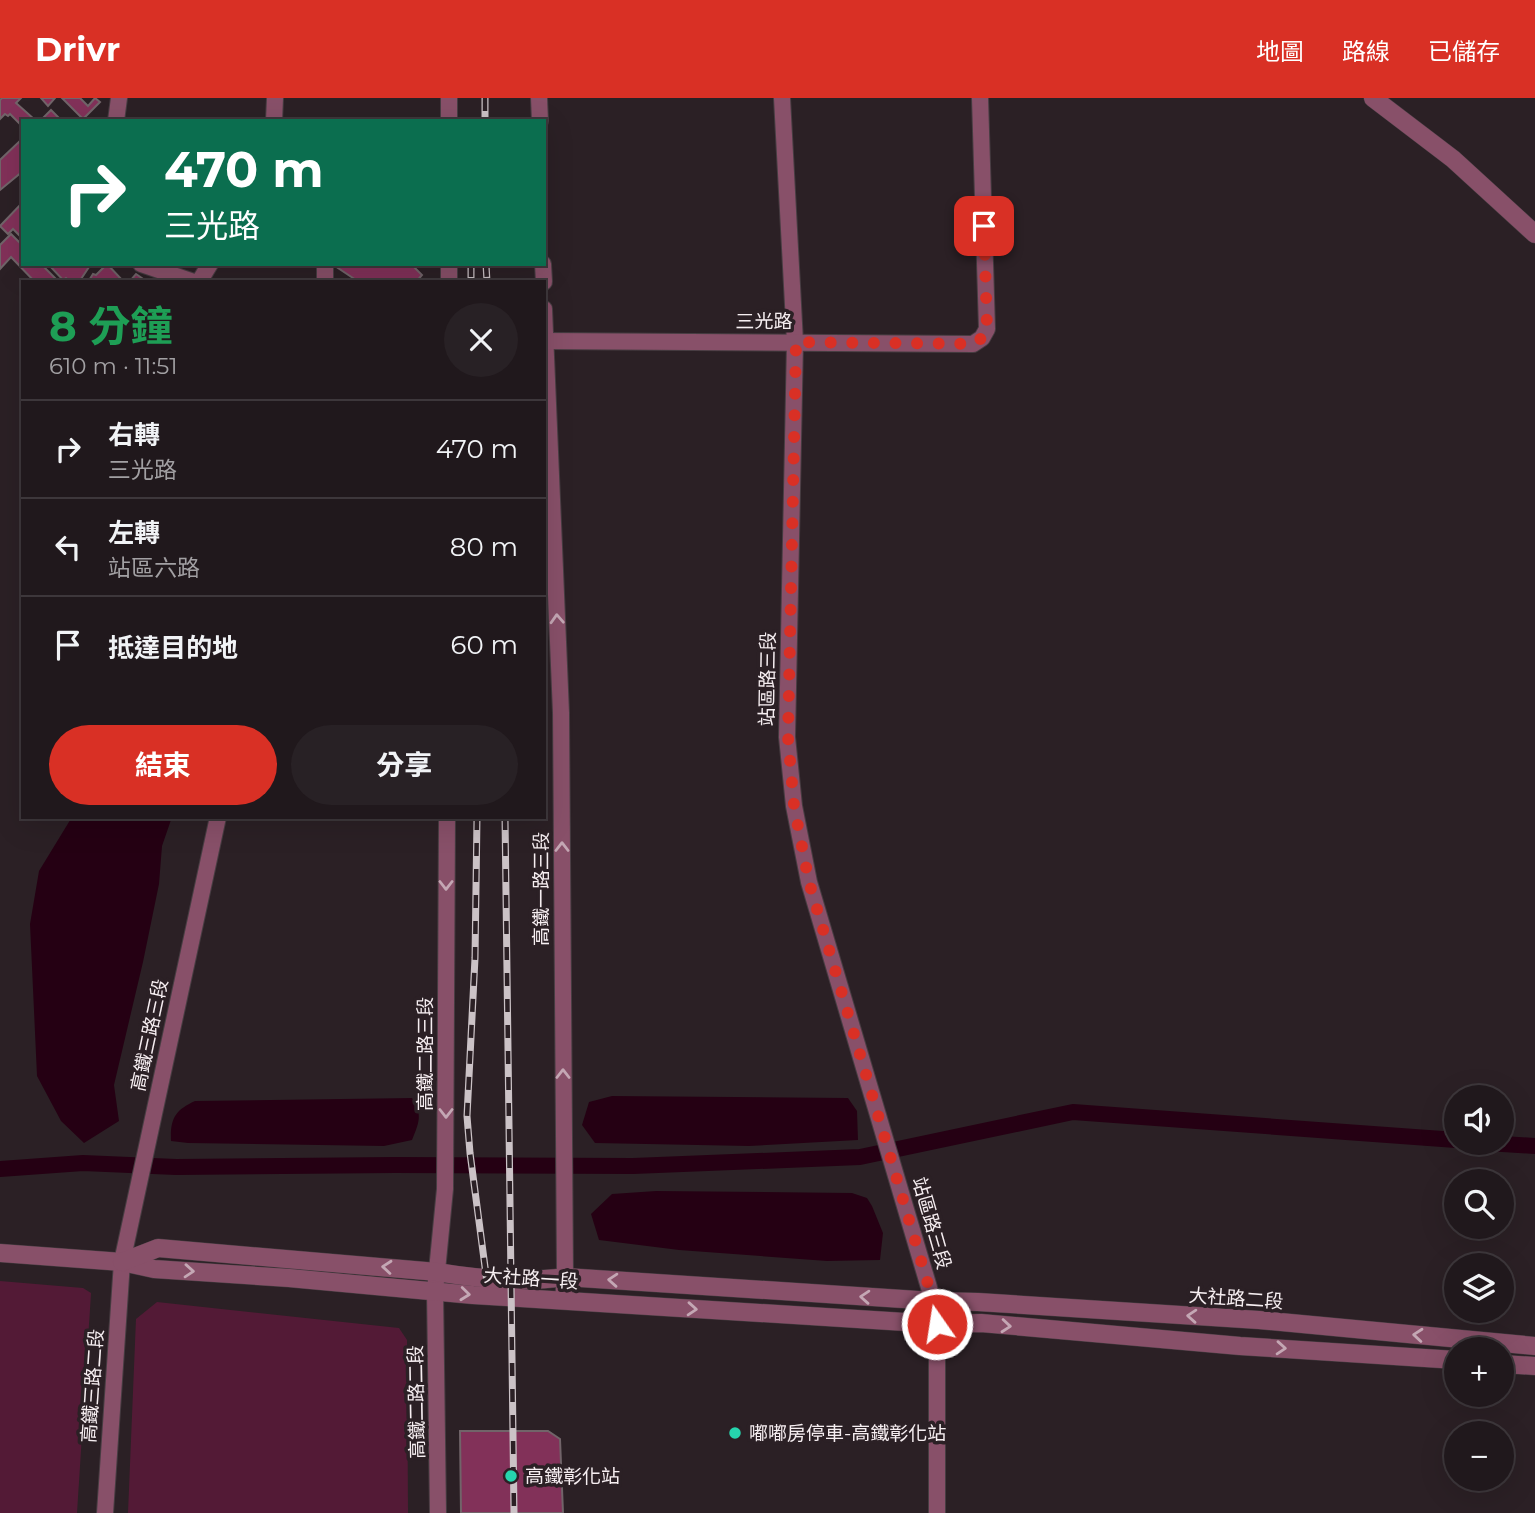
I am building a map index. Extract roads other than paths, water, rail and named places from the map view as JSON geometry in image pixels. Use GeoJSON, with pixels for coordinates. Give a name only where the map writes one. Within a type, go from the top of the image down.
{"type":"FeatureCollection","features":[{"type":"Feature","properties":{"kind":"street"},"geometry":{"type":"LineString","coordinates":[[116,119],[119,98]]}},
{"type":"Feature","properties":{"kind":"street"},"geometry":{"type":"LineString","coordinates":[[274,119],[275,98]]}},
{"type":"Feature","properties":{"kind":"street"},"geometry":{"type":"LineString","coordinates":[[449,98],[449,119]]}},
{"type":"Feature","properties":{"kind":"street"},"geometry":{"type":"LineString","coordinates":[[539,98],[540,119]]}},
{"type":"Feature","properties":{"kind":"street","name":"站區路三段"},"geometry":{"type":"LineString","coordinates":[[782,98],[796,342],[788,724],[794,806],[809,882],[933,1301],[937,1324],[937,1513]]}},
{"type":"Feature","properties":{"kind":"street","name":"三光路"},"geometry":{"type":"LineString","coordinates":[[546,341],[973,344],[982,338],[987,329],[980,98]]}},
{"type":"Feature","properties":{"kind":"street"},"geometry":{"type":"LineString","coordinates":[[1373,98],[1453,159],[1535,234]]}},
{"type":"Feature","properties":{"kind":"street"},"geometry":{"type":"LineString","coordinates":[[147,266],[191,280]]}},
{"type":"Feature","properties":{"kind":"street","name":"高鐵一路三段"},"geometry":{"type":"LineString","coordinates":[[546,364],[561,713],[563,1301]]}},
{"type":"Feature","properties":{"kind":"street","name":"高鐵三路三段"},"geometry":{"type":"LineString","coordinates":[[122,1262],[218,819]]}},
{"type":"Feature","properties":{"kind":"street","name":"高鐵二路三段"},"geometry":{"type":"LineString","coordinates":[[435,1291],[445,1189],[447,819]]}},
{"type":"Feature","properties":{"kind":"street","name":"大社路一段"},"geometry":{"type":"LineString","coordinates":[[122,1262],[158,1248],[483,1278],[542,1280],[565,1276],[933,1301]]}},
{"type":"Feature","properties":{"kind":"street","name":"大社路一段"},"geometry":{"type":"LineString","coordinates":[[0,1253],[122,1262],[154,1269],[563,1301],[937,1324]]}},
{"type":"Feature","properties":{"kind":"street","name":"高鐵三路二段"},"geometry":{"type":"LineString","coordinates":[[105,1513],[122,1262]]}},
{"type":"Feature","properties":{"kind":"street","name":"高鐵二路二段"},"geometry":{"type":"LineString","coordinates":[[435,1291],[439,1513]]}},
{"type":"Feature","properties":{"kind":"street","name":"大社路二段"},"geometry":{"type":"LineString","coordinates":[[933,1301],[1259,1320],[1535,1346]]}},
{"type":"Feature","properties":{"kind":"street"},"geometry":{"type":"LineString","coordinates":[[937,1324],[981,1324],[1240,1346],[1444,1359]]}},
{"type":"Feature","properties":{"kind":"street"},"geometry":{"type":"LineString","coordinates":[[1514,1365],[1535,1366]]}},
{"type":"Feature","properties":{"kind":"waterway"},"geometry":{"type":"LineString","coordinates":[[0,1169],[83,1163],[176,1167],[633,1166],[860,1157],[1073,1112],[1444,1139]]}},
{"type":"Feature","properties":{"kind":"waterway"},"geometry":{"type":"LineString","coordinates":[[1514,1145],[1535,1146]]}},
{"type":"Feature","properties":{"kind":"railway"},"geometry":{"type":"LineString","coordinates":[[485,98],[485,119]]}},
{"type":"Feature","properties":{"kind":"railway"},"geometry":{"type":"LineString","coordinates":[[471,266],[471,280]]}},
{"type":"Feature","properties":{"kind":"railway"},"geometry":{"type":"LineString","coordinates":[[486,266],[487,280]]}},
{"type":"Feature","properties":{"kind":"railway"},"geometry":{"type":"LineString","coordinates":[[477,819],[475,958],[467,1116],[487,1282]]}},
{"type":"Feature","properties":{"kind":"railway"},"geometry":{"type":"LineString","coordinates":[[505,819],[514,1513]]}},
{"type":"Feature","properties":{"kind":"place","name":"嘟嘟房停車-高鐵彰化站"},"geometry":{"type":"Point","coordinates":[735,1433]}},
{"type":"Feature","properties":{"kind":"place","name":"高鐵彰化站"},"geometry":{"type":"Point","coordinates":[511,1476]}}]}
